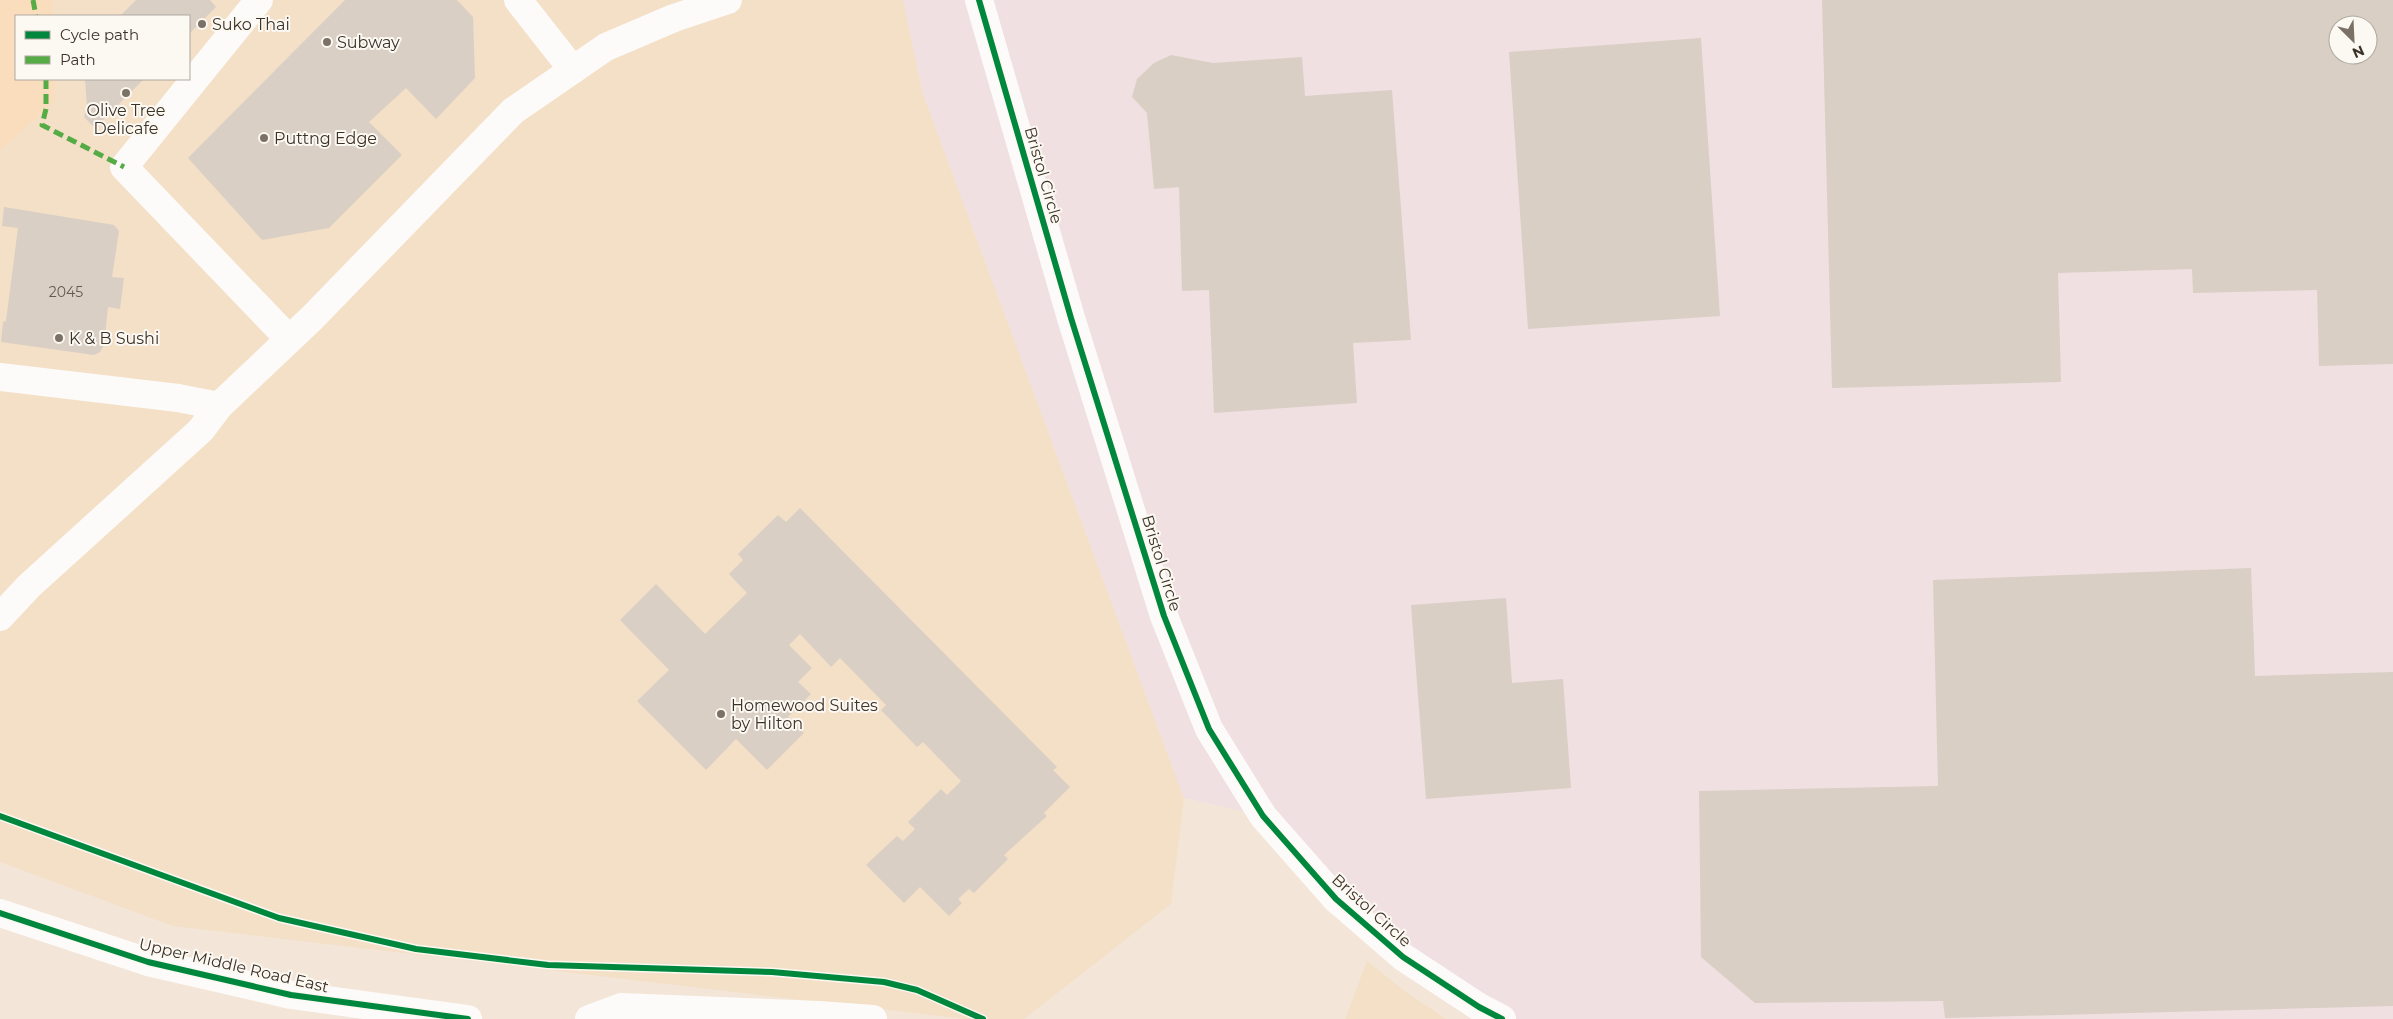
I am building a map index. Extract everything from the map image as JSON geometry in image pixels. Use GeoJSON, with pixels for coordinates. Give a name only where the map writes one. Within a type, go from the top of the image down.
{"type":"FeatureCollection","features":[{"type":"Feature","properties":{"kind":"street"},"geometry":{"type":"LineString","coordinates":[[259,0],[124,167],[289,339]]}},
{"type":"Feature","properties":{"kind":"street"},"geometry":{"type":"LineString","coordinates":[[518,0],[573,70]]}},
{"type":"Feature","properties":{"kind":"street"},"geometry":{"type":"LineString","coordinates":[[0,617],[29,586],[201,430],[219,406],[289,339],[512,111],[606,47],[683,7],[728,0]]}},
{"type":"Feature","properties":{"kind":"street","name":"Bristol Circle"},"geometry":{"type":"LineString","coordinates":[[979,0],[1071,318],[1164,616],[1209,729],[1262,816],[1336,899],[1404,957],[1479,1008],[1502,1019]]}},
{"type":"Feature","properties":{"kind":"street"},"geometry":{"type":"LineString","coordinates":[[0,377],[178,398],[219,406]]}},
{"type":"Feature","properties":{"kind":"street","name":"Upper Middle Road East"},"geometry":{"type":"LineString","coordinates":[[0,913],[148,962],[281,993],[402,1012],[468,1019]]}},
{"type":"Feature","properties":{"kind":"street"},"geometry":{"type":"LineString","coordinates":[[589,1019],[621,1008],[819,1015],[873,1019]]}},
{"type":"Feature","properties":{"kind":"shaded area"},"geometry":{"type":"Polygon","coordinates":[[[0,0],[903,0],[923,94],[1184,798],[1171,904],[1024,1019],[965,1019],[173,926],[0,862],[0,0]]]}},
{"type":"Feature","properties":{"kind":"shaded area"},"geometry":{"type":"Polygon","coordinates":[[[0,0],[52,0],[53,15],[15,15],[15,80],[55,80],[55,100],[0,150],[0,0]]]}},
{"type":"Feature","properties":{"kind":"shaded area"},"geometry":{"type":"Polygon","coordinates":[[[903,0],[2393,0],[2393,1019],[1512,1019],[1403,957],[1263,816],[1184,798],[923,94],[903,0]]]}},
{"type":"Feature","properties":{"kind":"shaded area"},"geometry":{"type":"Polygon","coordinates":[[[1367,961],[1406,992],[1446,1019],[1345,1019],[1367,961]]]}},
{"type":"Feature","properties":{"kind":"building"},"geometry":{"type":"Polygon","coordinates":[[[136,0],[210,0],[216,7],[190,33],[190,15],[121,15],[136,0]]]}},
{"type":"Feature","properties":{"kind":"building"},"geometry":{"type":"Polygon","coordinates":[[[345,0],[457,0],[473,17],[475,78],[436,119],[406,88],[369,122],[402,155],[329,228],[262,240],[188,158],[345,0]]]}},
{"type":"Feature","properties":{"kind":"building"},"geometry":{"type":"Polygon","coordinates":[[[1822,0],[2393,0],[2393,364],[2319,366],[2317,290],[2193,293],[2192,269],[2058,273],[2061,382],[1832,388],[1822,0]]]}},
{"type":"Feature","properties":{"kind":"building"},"geometry":{"type":"Polygon","coordinates":[[[1701,38],[1720,316],[1528,329],[1509,52],[1701,38]]]}},
{"type":"Feature","properties":{"kind":"building"},"geometry":{"type":"Polygon","coordinates":[[[1171,55],[1213,63],[1302,57],[1305,96],[1392,90],[1411,340],[1353,343],[1357,403],[1214,413],[1209,290],[1182,291],[1179,187],[1154,189],[1147,113],[1132,97],[1137,79],[1154,63],[1171,55]]]}},
{"type":"Feature","properties":{"kind":"building"},"geometry":{"type":"Polygon","coordinates":[[[85,80],[143,80],[95,128],[84,117],[87,106],[85,80]]]}},
{"type":"Feature","properties":{"kind":"building"},"geometry":{"type":"Polygon","coordinates":[[[4,207],[114,225],[119,231],[112,277],[124,278],[120,309],[108,307],[104,345],[100,352],[94,355],[1,342],[3,322],[6,321],[18,228],[2,226],[4,207]]]}},
{"type":"Feature","properties":{"kind":"building","name":"Homewood Suites by Hilton"},"geometry":{"type":"Polygon","coordinates":[[[800,508],[1057,767],[1053,770],[1070,787],[1044,813],[1047,816],[1004,855],[1008,859],[974,893],[969,889],[958,899],[962,903],[949,916],[920,887],[904,903],[866,865],[897,836],[903,841],[915,829],[908,822],[941,789],[947,795],[961,781],[923,742],[917,747],[881,710],[886,705],[840,658],[831,667],[800,634],[789,645],[812,668],[798,682],[811,694],[788,717],[804,733],[767,770],[736,739],[706,770],[637,701],[669,670],[620,620],[656,584],[705,634],[747,593],[729,574],[743,560],[738,554],[778,515],[786,522],[800,508]]]}},
{"type":"Feature","properties":{"kind":"building"},"geometry":{"type":"Polygon","coordinates":[[[2251,568],[2255,676],[2393,672],[2393,1006],[1945,1018],[1943,1001],[1755,1003],[1701,957],[1699,791],[1938,786],[1933,580],[2251,568]]]}},
{"type":"Feature","properties":{"kind":"building"},"geometry":{"type":"Polygon","coordinates":[[[1506,598],[1512,683],[1563,679],[1571,788],[1426,799],[1411,605],[1506,598]]]}},
{"type":"Feature","properties":{"kind":"marked path"},"geometry":{"type":"LineString","coordinates":[[33,0],[36,15]]}},
{"type":"Feature","properties":{"kind":"marked path"},"geometry":{"type":"LineString","coordinates":[[46,80],[46,109],[42,125],[124,167]]}},
{"type":"Feature","properties":{"kind":"cycle path"},"geometry":{"type":"LineString","coordinates":[[979,0],[1071,318],[1164,616],[1209,729],[1263,816],[1336,899],[1403,957],[1479,1007],[1502,1019]]}},
{"type":"Feature","properties":{"kind":"cycle path"},"geometry":{"type":"LineString","coordinates":[[0,816],[279,918],[416,949],[548,965],[772,972],[884,982],[917,990],[983,1019]]}},
{"type":"Feature","properties":{"kind":"cycle path"},"geometry":{"type":"LineString","coordinates":[[0,913],[148,962],[291,995],[468,1019]]}},
{"type":"Feature","properties":{"kind":"place","name":"Suko Thai"},"geometry":{"type":"Point","coordinates":[202,24]}},
{"type":"Feature","properties":{"kind":"place","name":"Subway"},"geometry":{"type":"Point","coordinates":[327,42]}},
{"type":"Feature","properties":{"kind":"place","name":"Olive Tree Delicafe"},"geometry":{"type":"Point","coordinates":[126,93]}},
{"type":"Feature","properties":{"kind":"place","name":"Puttng Edge"},"geometry":{"type":"Point","coordinates":[264,138]}},
{"type":"Feature","properties":{"kind":"place","name":"K & B Sushi"},"geometry":{"type":"Point","coordinates":[59,338]}},
{"type":"Feature","properties":{"kind":"place","name":"Homewood Suites by Hilton"},"geometry":{"type":"Point","coordinates":[721,714]}}]}
